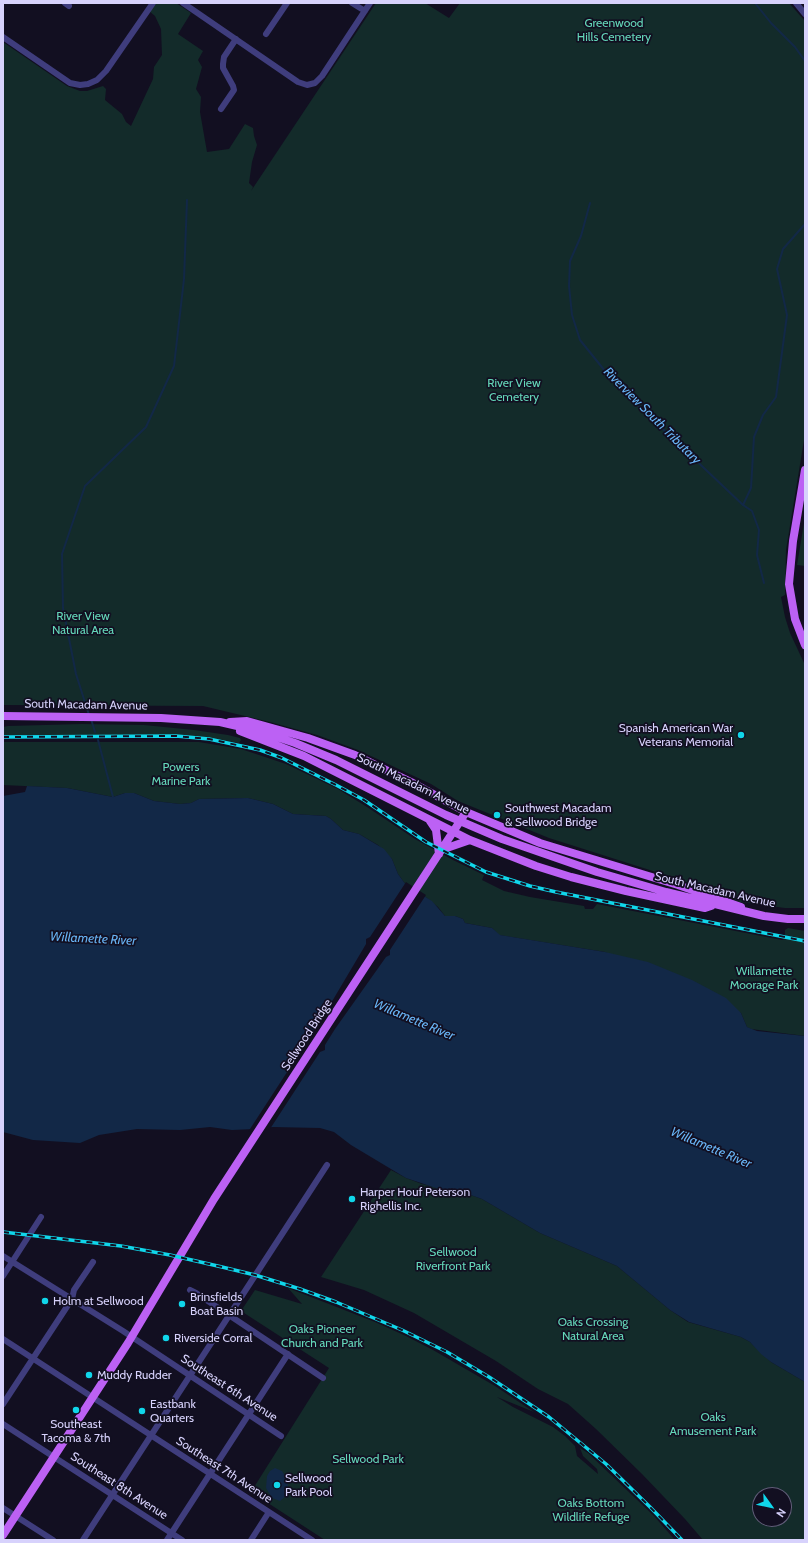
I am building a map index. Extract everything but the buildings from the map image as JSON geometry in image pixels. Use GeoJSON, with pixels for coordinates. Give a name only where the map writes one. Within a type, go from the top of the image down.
{"type":"FeatureCollection","features":[{"type":"Feature","properties":{"kind":"main road"},"geometry":{"type":"LineString","coordinates":[[805,470],[793,541],[789,584],[795,619],[805,645]]}},
{"type":"Feature","properties":{"kind":"main road","name":"South Macadam Avenue"},"geometry":{"type":"LineString","coordinates":[[3,716],[123,716],[220,722],[259,731],[295,743],[336,760],[446,815],[502,839],[598,872],[714,905],[784,918],[805,919]]}},
{"type":"Feature","properties":{"kind":"main road"},"geometry":{"type":"LineString","coordinates":[[220,722],[247,721],[315,740],[355,755],[411,782],[466,812],[540,843],[739,905],[748,912]]}},
{"type":"Feature","properties":{"kind":"main road"},"geometry":{"type":"LineString","coordinates":[[220,722],[246,734],[286,748],[429,820],[454,830],[470,840],[516,858],[546,869],[626,891],[706,908],[714,905]]}},
{"type":"Feature","properties":{"kind":"main road","name":"Sellwood Bridge"},"geometry":{"type":"LineString","coordinates":[[3,1535],[132,1337],[214,1199],[466,812]]}},
{"type":"Feature","properties":{"kind":"main road"},"geometry":{"type":"LineString","coordinates":[[429,820],[436,830],[440,852],[470,840]]}},
{"type":"Feature","properties":{"kind":"street"},"geometry":{"type":"LineString","coordinates":[[3,37],[67,81],[77,84],[88,84],[97,80],[106,71],[153,3]]}},
{"type":"Feature","properties":{"kind":"street"},"geometry":{"type":"LineString","coordinates":[[183,3],[298,82],[305,85],[316,83],[322,76],[370,3]]}},
{"type":"Feature","properties":{"kind":"street"},"geometry":{"type":"LineString","coordinates":[[266,34],[287,3]]}},
{"type":"Feature","properties":{"kind":"street"},"geometry":{"type":"LineString","coordinates":[[352,3],[365,11]]}},
{"type":"Feature","properties":{"kind":"street"},"geometry":{"type":"LineString","coordinates":[[796,3],[805,14]]}},
{"type":"Feature","properties":{"kind":"street"},"geometry":{"type":"LineString","coordinates":[[221,109],[234,90],[222,64],[224,57],[236,39]]}},
{"type":"Feature","properties":{"kind":"street"},"geometry":{"type":"LineString","coordinates":[[83,1540],[327,1165]]}},
{"type":"Feature","properties":{"kind":"street"},"geometry":{"type":"LineString","coordinates":[[3,1276],[41,1217]]}},
{"type":"Feature","properties":{"kind":"street","name":"Southeast 6th Avenue"},"geometry":{"type":"LineString","coordinates":[[3,1256],[66,1297],[72,1298],[281,1436]]}},
{"type":"Feature","properties":{"kind":"street"},"geometry":{"type":"LineString","coordinates":[[3,1404],[72,1298],[74,1290],[93,1262]]}},
{"type":"Feature","properties":{"kind":"street"},"geometry":{"type":"LineString","coordinates":[[190,1290],[323,1378]]}},
{"type":"Feature","properties":{"kind":"street","name":"Southeast 7th Avenue"},"geometry":{"type":"LineString","coordinates":[[3,1339],[312,1540]]}},
{"type":"Feature","properties":{"kind":"street"},"geometry":{"type":"LineString","coordinates":[[166,1540],[288,1354]]}},
{"type":"Feature","properties":{"kind":"street","name":"Southeast 8th Avenue"},"geometry":{"type":"LineString","coordinates":[[3,1424],[182,1540]]}},
{"type":"Feature","properties":{"kind":"street"},"geometry":{"type":"LineString","coordinates":[[3,1508],[53,1540]]}},
{"type":"Feature","properties":{"kind":"street"},"geometry":{"type":"LineString","coordinates":[[251,1540],[269,1512]]}},
{"type":"Feature","properties":{"kind":"green space","name":"River View Cemetery"},"geometry":{"type":"Polygon","coordinates":[[[157,3],[176,3],[191,13],[178,34],[203,51],[198,60],[202,67],[196,89],[201,97],[200,112],[207,152],[229,149],[245,124],[253,128],[257,145],[252,162],[249,183],[253,187],[251,191],[376,3],[425,3],[449,18],[460,3],[789,3],[805,21],[805,434],[786,550],[785,595],[781,597],[790,633],[805,665],[805,908],[785,908],[740,902],[678,879],[549,838],[458,801],[431,784],[358,750],[317,735],[270,722],[203,706],[3,705],[3,42],[67,86],[80,91],[87,91],[103,86],[106,89],[105,100],[122,114],[126,122],[131,126],[153,79],[154,67],[162,55],[161,29],[155,16],[149,11],[157,3]]]}},
{"type":"Feature","properties":{"kind":"green space"},"geometry":{"type":"Polygon","coordinates":[[[805,517],[805,566],[797,565],[805,517]]]}},
{"type":"Feature","properties":{"kind":"green space"},"geometry":{"type":"Polygon","coordinates":[[[82,724],[144,725],[194,730],[228,735],[240,738],[241,740],[239,743],[212,738],[168,735],[3,735],[3,727],[8,726],[82,724]]]}},
{"type":"Feature","properties":{"kind":"green space"},"geometry":{"type":"Polygon","coordinates":[[[3,742],[199,742],[241,749],[286,764],[338,789],[415,839],[484,875],[482,880],[504,891],[584,906],[585,909],[593,909],[597,904],[782,940],[796,937],[785,935],[785,930],[788,928],[805,931],[805,1036],[751,1029],[747,1027],[741,1013],[605,952],[499,935],[492,928],[465,923],[463,919],[455,916],[445,916],[438,907],[427,898],[406,885],[398,874],[392,859],[378,845],[359,834],[343,830],[326,816],[293,814],[273,804],[248,798],[199,799],[191,803],[180,804],[154,801],[134,793],[125,793],[113,797],[67,788],[3,785],[3,742]]]}},
{"type":"Feature","properties":{"kind":"green space"},"geometry":{"type":"Polygon","coordinates":[[[391,1170],[422,1184],[465,1193],[482,1199],[540,1233],[617,1266],[670,1310],[688,1322],[741,1337],[750,1342],[771,1362],[805,1382],[805,1540],[703,1540],[642,1474],[568,1404],[538,1389],[496,1361],[414,1313],[364,1290],[321,1277],[391,1170]]]}},
{"type":"Feature","properties":{"kind":"green space","name":"Sellwood Park"},"geometry":{"type":"Polygon","coordinates":[[[288,1288],[375,1322],[406,1336],[495,1386],[534,1412],[497,1397],[513,1407],[553,1427],[565,1436],[575,1446],[577,1456],[598,1474],[597,1469],[583,1456],[580,1448],[588,1453],[654,1516],[675,1540],[325,1540],[251,1492],[329,1368],[241,1311],[255,1290],[302,1304],[288,1288]]]}},
{"type":"Feature","properties":{"kind":"water","name":"Willamette River"},"geometry":{"type":"Polygon","coordinates":[[[27,786],[67,788],[113,797],[125,793],[134,793],[154,801],[180,804],[191,803],[199,799],[248,798],[273,804],[293,814],[326,816],[343,830],[359,834],[384,849],[392,859],[398,874],[406,885],[432,901],[445,916],[455,916],[463,919],[465,923],[492,928],[500,935],[605,952],[648,962],[692,980],[726,998],[741,1013],[747,1027],[757,1031],[805,1036],[805,1382],[771,1362],[750,1342],[741,1337],[689,1322],[670,1310],[617,1266],[540,1233],[482,1199],[465,1193],[439,1189],[406,1178],[351,1145],[334,1132],[320,1128],[273,1127],[232,1130],[210,1127],[180,1130],[137,1129],[99,1135],[80,1143],[33,1140],[3,1132],[3,796],[25,792],[27,786]]]}},
{"type":"Feature","properties":{"kind":"water","name":"Sellwood Park Pool"},"geometry":{"type":"Polygon","coordinates":[[[275,1468],[282,1471],[288,1481],[287,1495],[280,1501],[272,1498],[266,1488],[267,1476],[270,1471],[275,1468]]]}},
{"type":"Feature","properties":{"kind":"pier"},"geometry":{"type":"Polygon","coordinates":[[[406,882],[426,895],[390,950],[390,955],[386,957],[335,1029],[325,1045],[325,1050],[320,1052],[270,1129],[248,1132],[306,1043],[306,1038],[310,1036],[321,1020],[366,944],[366,939],[370,937],[406,882]]]}},
{"type":"Feature","properties":{"kind":"waterway"},"geometry":{"type":"LineString","coordinates":[[755,3],[771,23],[795,47],[805,61]]}},
{"type":"Feature","properties":{"kind":"waterway"},"geometry":{"type":"LineString","coordinates":[[89,715],[76,674],[63,608],[62,554],[85,486],[146,427],[174,366],[184,279],[187,200]]}},
{"type":"Feature","properties":{"kind":"waterway","name":"Riverview South Tributary"},"geometry":{"type":"LineString","coordinates":[[590,203],[581,236],[570,261],[569,286],[572,315],[580,340],[605,371],[629,397],[743,505]]}},
{"type":"Feature","properties":{"kind":"waterway"},"geometry":{"type":"LineString","coordinates":[[764,583],[757,555],[759,530],[752,511],[743,505],[751,488],[754,437],[763,415],[776,397],[787,315],[777,269],[783,249],[805,224]]}},
{"type":"Feature","properties":{"kind":"waterway"},"geometry":{"type":"LineString","coordinates":[[91,719],[95,732]]}},
{"type":"Feature","properties":{"kind":"waterway"},"geometry":{"type":"LineString","coordinates":[[98,740],[113,797]]}},
{"type":"Feature","properties":{"kind":"railway"},"geometry":{"type":"LineString","coordinates":[[3,737],[176,736],[209,739],[260,750],[282,758],[364,800],[426,842],[486,872],[530,886],[556,892],[805,941]]}},
{"type":"Feature","properties":{"kind":"railway"},"geometry":{"type":"LineString","coordinates":[[3,1232],[121,1246],[170,1255],[255,1275],[336,1302],[402,1330],[447,1352],[489,1377],[549,1417],[606,1464],[682,1540]]}},
{"type":"Feature","properties":{"kind":"place","name":"Spanish American War Veterans Memorial"},"geometry":{"type":"Point","coordinates":[741,735]}},
{"type":"Feature","properties":{"kind":"place","name":"Southwest Macadam & Sellwood Bridge"},"geometry":{"type":"Point","coordinates":[497,815]}},
{"type":"Feature","properties":{"kind":"place","name":"Harper Houf Peterson Righellis Inc."},"geometry":{"type":"Point","coordinates":[352,1199]}},
{"type":"Feature","properties":{"kind":"place","name":"Holm at Sellwood"},"geometry":{"type":"Point","coordinates":[45,1301]}},
{"type":"Feature","properties":{"kind":"place","name":"Brinsfields Boat Basin"},"geometry":{"type":"Point","coordinates":[182,1304]}},
{"type":"Feature","properties":{"kind":"place","name":"Riverside Corral"},"geometry":{"type":"Point","coordinates":[166,1338]}},
{"type":"Feature","properties":{"kind":"place","name":"Muddy Rudder"},"geometry":{"type":"Point","coordinates":[89,1375]}},
{"type":"Feature","properties":{"kind":"place","name":"Southeast Tacoma & 7th"},"geometry":{"type":"Point","coordinates":[76,1410]}},
{"type":"Feature","properties":{"kind":"place","name":"Eastbank Quarters"},"geometry":{"type":"Point","coordinates":[142,1411]}},
{"type":"Feature","properties":{"kind":"place","name":"Sellwood Park Pool"},"geometry":{"type":"Point","coordinates":[277,1485]}},
{"type":"Feature","properties":{"kind":"park label","name":"Greenwood Hills Cemetery"},"geometry":{"type":"Point","coordinates":[614,30]}},
{"type":"Feature","properties":{"kind":"park label","name":"River View Natural Area"},"geometry":{"type":"Point","coordinates":[83,623]}},
{"type":"Feature","properties":{"kind":"park label","name":"Powers Marine Park"},"geometry":{"type":"Point","coordinates":[181,774]}},
{"type":"Feature","properties":{"kind":"park label","name":"Willamette Moorage Park"},"geometry":{"type":"Point","coordinates":[764,978]}},
{"type":"Feature","properties":{"kind":"park label","name":"Sellwood Riverfront Park"},"geometry":{"type":"Point","coordinates":[453,1259]}},
{"type":"Feature","properties":{"kind":"park label","name":"Oaks Crossing Natural Area"},"geometry":{"type":"Point","coordinates":[593,1329]}},
{"type":"Feature","properties":{"kind":"park label","name":"Oaks Pioneer Church and Park"},"geometry":{"type":"Point","coordinates":[322,1336]}},
{"type":"Feature","properties":{"kind":"park label","name":"Oaks Amusement Park"},"geometry":{"type":"Point","coordinates":[713,1424]}},
{"type":"Feature","properties":{"kind":"park label","name":"Oaks Bottom Wildlife Refuge"},"geometry":{"type":"Point","coordinates":[591,1510]}}]}
